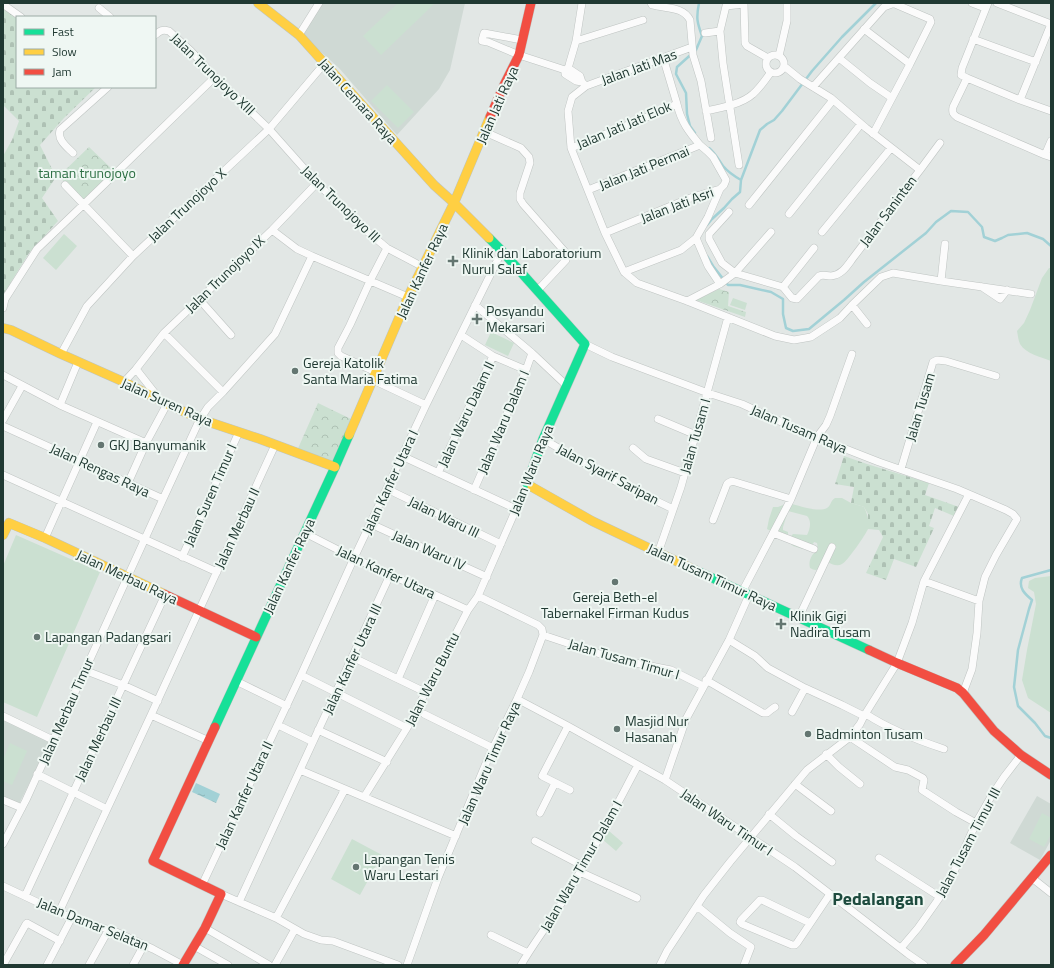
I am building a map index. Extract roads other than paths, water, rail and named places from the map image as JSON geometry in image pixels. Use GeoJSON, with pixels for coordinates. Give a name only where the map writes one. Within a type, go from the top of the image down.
{"type":"FeatureCollection","features":[{"type":"Feature","properties":{"kind":"street","name":"Jalan Cemara Raya"},"geometry":{"type":"LineString","coordinates":[[258,3],[299,35],[434,185],[454,203]]}},
{"type":"Feature","properties":{"kind":"street"},"geometry":{"type":"LineString","coordinates":[[299,35],[319,3]]}},
{"type":"Feature","properties":{"kind":"street","name":"Jalan Jati Raya"},"geometry":{"type":"LineString","coordinates":[[454,203],[504,85],[519,55],[531,3]]}},
{"type":"Feature","properties":{"kind":"street"},"geometry":{"type":"LineString","coordinates":[[582,3],[576,41],[566,74],[576,81],[584,84],[572,98],[568,111],[571,148],[604,233],[624,272],[637,283],[775,336],[794,340],[811,337],[840,318],[881,277],[893,273],[1031,294]]}},
{"type":"Feature","properties":{"kind":"street"},"geometry":{"type":"LineString","coordinates":[[651,3],[652,6],[682,11],[691,23],[693,50],[701,81],[711,138]]}},
{"type":"Feature","properties":{"kind":"street"},"geometry":{"type":"LineString","coordinates":[[739,165],[721,52],[720,31],[726,6],[744,3],[745,42],[747,46],[758,52],[783,60],[783,68],[777,72],[770,71]]}},
{"type":"Feature","properties":{"kind":"street"},"geometry":{"type":"LineString","coordinates":[[770,71],[766,64],[782,43],[787,21],[787,3]]}},
{"type":"Feature","properties":{"kind":"street"},"geometry":{"type":"LineString","coordinates":[[972,3],[986,6],[961,71],[962,76],[1051,112]]}},
{"type":"Feature","properties":{"kind":"street"},"geometry":{"type":"LineString","coordinates":[[997,3],[1051,24],[1020,100]]}},
{"type":"Feature","properties":{"kind":"street"},"geometry":{"type":"LineString","coordinates":[[812,86],[884,7],[892,4],[930,19],[930,22],[910,64],[873,134]]}},
{"type":"Feature","properties":{"kind":"street"},"geometry":{"type":"LineString","coordinates":[[4,5],[20,16]]}},
{"type":"Feature","properties":{"kind":"street"},"geometry":{"type":"LineString","coordinates":[[99,8],[109,16]]}},
{"type":"Feature","properties":{"kind":"street"},"geometry":{"type":"LineString","coordinates":[[576,41],[643,20]]}},
{"type":"Feature","properties":{"kind":"street"},"geometry":{"type":"LineString","coordinates":[[864,29],[910,64]]}},
{"type":"Feature","properties":{"kind":"street","name":"Jalan Trunojoyo XIII"},"geometry":{"type":"LineString","coordinates":[[156,34],[160,30],[168,31],[191,51],[215,77],[269,128]]}},
{"type":"Feature","properties":{"kind":"street"},"geometry":{"type":"LineString","coordinates":[[705,33],[720,31]]}},
{"type":"Feature","properties":{"kind":"street"},"geometry":{"type":"LineString","coordinates":[[522,40],[484,33],[482,41],[519,55],[567,69]]}},
{"type":"Feature","properties":{"kind":"street"},"geometry":{"type":"LineString","coordinates":[[973,39],[1036,62]]}},
{"type":"Feature","properties":{"kind":"street","name":"Jalan Jati Mas"},"geometry":{"type":"LineString","coordinates":[[584,84],[664,57],[693,50]]}},
{"type":"Feature","properties":{"kind":"street","name":"Jalan Jati Jati Elok"},"geometry":{"type":"LineString","coordinates":[[571,148],[678,104],[664,57]]}},
{"type":"Feature","properties":{"kind":"street"},"geometry":{"type":"LineString","coordinates":[[838,58],[892,98]]}},
{"type":"Feature","properties":{"kind":"street","name":"Jalan Trunojoyo X"},"geometry":{"type":"LineString","coordinates":[[61,354],[87,306],[133,256],[269,128],[324,64]]}},
{"type":"Feature","properties":{"kind":"street","name":"Jalan Saninten"},"geometry":{"type":"LineString","coordinates":[[783,68],[833,100],[873,134],[920,170],[846,269],[838,275],[819,276],[796,299],[792,298],[783,287]]}},
{"type":"Feature","properties":{"kind":"street"},"geometry":{"type":"LineString","coordinates":[[706,111],[730,105],[749,97],[755,92],[770,71]]}},
{"type":"Feature","properties":{"kind":"street"},"geometry":{"type":"LineString","coordinates":[[3,308],[5,299],[37,248],[215,77]]}},
{"type":"Feature","properties":{"kind":"street"},"geometry":{"type":"LineString","coordinates":[[967,78],[953,107],[953,115],[1048,156],[1051,141]]}},
{"type":"Feature","properties":{"kind":"street"},"geometry":{"type":"LineString","coordinates":[[73,153],[60,138],[60,130],[107,88]]}},
{"type":"Feature","properties":{"kind":"street"},"geometry":{"type":"LineString","coordinates":[[749,205],[833,100]]}},
{"type":"Feature","properties":{"kind":"street","name":"Jalan Jati Permai"},"geometry":{"type":"LineString","coordinates":[[588,190],[700,145],[683,122],[678,104]]}},
{"type":"Feature","properties":{"kind":"street"},"geometry":{"type":"LineString","coordinates":[[789,214],[861,124]]}},
{"type":"Feature","properties":{"kind":"street","name":"Jalan Trunojoyo III"},"geometry":{"type":"LineString","coordinates":[[269,128],[318,183],[362,227],[387,248],[423,267]]}},
{"type":"Feature","properties":{"kind":"street"},"geometry":{"type":"LineString","coordinates":[[485,132],[521,148],[529,157],[530,163],[520,193],[520,199],[566,253],[566,260],[537,291]]}},
{"type":"Feature","properties":{"kind":"street"},"geometry":{"type":"LineString","coordinates":[[920,170],[940,143]]}},
{"type":"Feature","properties":{"kind":"street","name":"Jalan Jati Asri"},"geometry":{"type":"LineString","coordinates":[[604,233],[693,197],[720,189],[726,180],[713,157],[700,145]]}},
{"type":"Feature","properties":{"kind":"street"},"geometry":{"type":"LineString","coordinates":[[822,232],[891,148]]}},
{"type":"Feature","properties":{"kind":"street","name":"Jalan Trunojoyo IX"},"geometry":{"type":"LineString","coordinates":[[124,382],[164,333],[272,230],[318,183]]}},
{"type":"Feature","properties":{"kind":"street"},"geometry":{"type":"LineString","coordinates":[[65,185],[133,256]]}},
{"type":"Feature","properties":{"kind":"street"},"geometry":{"type":"LineString","coordinates":[[624,272],[681,250],[696,238],[708,217],[720,189]]}},
{"type":"Feature","properties":{"kind":"street","name":"Jalan Tusam Raya"},"geometry":{"type":"LineString","coordinates":[[454,203],[502,251],[584,344],[612,357],[708,393],[742,404],[817,437],[880,462],[969,494],[1013,514],[1017,519],[985,577],[979,601],[972,669],[963,693]]}},
{"type":"Feature","properties":{"kind":"street","name":"Jalan Kanfer Raya"},"geometry":{"type":"LineString","coordinates":[[221,894],[153,861],[335,467],[408,297],[454,203]]}},
{"type":"Feature","properties":{"kind":"street"},"geometry":{"type":"LineString","coordinates":[[729,212],[709,234],[708,239],[722,263],[734,274],[783,287],[814,248]]}},
{"type":"Feature","properties":{"kind":"street"},"geometry":{"type":"LineString","coordinates":[[272,230],[298,249],[312,256],[408,297]]}},
{"type":"Feature","properties":{"kind":"street"},"geometry":{"type":"LineString","coordinates":[[687,301],[721,283],[734,274],[771,232]]}},
{"type":"Feature","properties":{"kind":"street"},"geometry":{"type":"LineString","coordinates":[[696,238],[708,266],[721,283]]}},
{"type":"Feature","properties":{"kind":"street"},"geometry":{"type":"LineString","coordinates":[[941,281],[945,244]]}},
{"type":"Feature","properties":{"kind":"street"},"geometry":{"type":"LineString","coordinates":[[387,248],[338,348],[338,353],[340,356],[426,405]]}},
{"type":"Feature","properties":{"kind":"street","name":"Jalan Kanfer Utara I"},"geometry":{"type":"LineString","coordinates":[[354,558],[426,405],[502,251]]}},
{"type":"Feature","properties":{"kind":"street"},"geometry":{"type":"LineString","coordinates":[[163,499],[200,419],[208,407],[275,334],[312,256]]}},
{"type":"Feature","properties":{"kind":"street"},"geometry":{"type":"LineString","coordinates":[[982,286],[1000,300],[1008,290]]}},
{"type":"Feature","properties":{"kind":"street"},"geometry":{"type":"LineString","coordinates":[[199,299],[231,335]]}},
{"type":"Feature","properties":{"kind":"street"},"geometry":{"type":"LineString","coordinates":[[475,305],[532,353],[566,385]]}},
{"type":"Feature","properties":{"kind":"street"},"geometry":{"type":"LineString","coordinates":[[852,305],[867,324]]}},
{"type":"Feature","properties":{"kind":"street","name":"Jalan Tusam I"},"geometry":{"type":"LineString","coordinates":[[658,554],[685,473],[728,317]]}},
{"type":"Feature","properties":{"kind":"street","name":"Jalan Suren Raya"},"geometry":{"type":"LineString","coordinates":[[3,328],[11,330],[124,382],[158,400],[200,419],[335,467]]}},
{"type":"Feature","properties":{"kind":"street"},"geometry":{"type":"LineString","coordinates":[[164,333],[223,392]]}},
{"type":"Feature","properties":{"kind":"street"},"geometry":{"type":"LineString","coordinates":[[461,335],[494,356],[526,370]]}},
{"type":"Feature","properties":{"kind":"street","name":"Jalan Waru Raya"},"geometry":{"type":"LineString","coordinates":[[478,596],[527,484],[543,439],[584,344]]}},
{"type":"Feature","properties":{"kind":"street","name":"Jalan Waru Dalam I"},"geometry":{"type":"LineString","coordinates":[[474,490],[532,353]]}},
{"type":"Feature","properties":{"kind":"street"},"geometry":{"type":"LineString","coordinates":[[665,780],[686,719],[729,640],[746,594],[773,533],[791,499],[817,437],[826,425],[830,416],[852,354]]}},
{"type":"Feature","properties":{"kind":"street","name":"Jalan Waru Dalam II"},"geometry":{"type":"LineString","coordinates":[[438,473],[494,356]]}},
{"type":"Feature","properties":{"kind":"street","name":"Jalan Tusam"},"geometry":{"type":"LineString","coordinates":[[901,469],[933,362],[937,360],[946,361],[996,376]]}},
{"type":"Feature","properties":{"kind":"street"},"geometry":{"type":"LineString","coordinates":[[60,405],[78,362]]}},
{"type":"Feature","properties":{"kind":"street"},"geometry":{"type":"LineString","coordinates":[[136,369],[154,392],[158,400]]}},
{"type":"Feature","properties":{"kind":"street"},"geometry":{"type":"LineString","coordinates":[[3,375],[60,405],[146,443]]}},
{"type":"Feature","properties":{"kind":"street"},"geometry":{"type":"LineString","coordinates":[[3,420],[22,386]]}},
{"type":"Feature","properties":{"kind":"street"},"geometry":{"type":"LineString","coordinates":[[128,483],[146,443],[167,404]]}},
{"type":"Feature","properties":{"kind":"street"},"geometry":{"type":"LineString","coordinates":[[658,419],[696,435]]}},
{"type":"Feature","properties":{"kind":"street"},"geometry":{"type":"LineString","coordinates":[[45,538],[97,422]]}},
{"type":"Feature","properties":{"kind":"street","name":"Jalan Rengas Raya"},"geometry":{"type":"LineString","coordinates":[[3,426],[163,499],[127,578]]}},
{"type":"Feature","properties":{"kind":"street","name":"Jalan Suren Timur I"},"geometry":{"type":"LineString","coordinates":[[182,557],[238,432]]}},
{"type":"Feature","properties":{"kind":"street","name":"Jalan Syarif Saripan"},"geometry":{"type":"LineString","coordinates":[[543,439],[615,481],[673,509]]}},
{"type":"Feature","properties":{"kind":"street","name":"Jalan Merbau II"},"geometry":{"type":"LineString","coordinates":[[59,912],[158,701],[275,445]]}},
{"type":"Feature","properties":{"kind":"street"},"geometry":{"type":"LineString","coordinates":[[633,448],[646,459],[685,473]]}},
{"type":"Feature","properties":{"kind":"street"},"geometry":{"type":"LineString","coordinates":[[402,456],[516,509]]}},
{"type":"Feature","properties":{"kind":"street"},"geometry":{"type":"LineString","coordinates":[[3,475],[217,572]]}},
{"type":"Feature","properties":{"kind":"street"},"geometry":{"type":"LineString","coordinates":[[713,520],[728,482],[732,481],[791,499]]}},
{"type":"Feature","properties":{"kind":"street","name":"Jalan Tusam Timur Raya"},"geometry":{"type":"LineString","coordinates":[[527,484],[592,521],[658,554],[957,688],[963,693],[994,731],[1021,755],[1051,775]]}},
{"type":"Feature","properties":{"kind":"street","name":"Jalan Waru III"},"geometry":{"type":"LineString","coordinates":[[387,489],[501,544]]}},
{"type":"Feature","properties":{"kind":"street"},"geometry":{"type":"LineString","coordinates":[[660,965],[667,951],[704,895],[769,814],[807,770],[850,737],[860,724],[897,662],[912,624],[924,581],[969,494]]}},
{"type":"Feature","properties":{"kind":"street","name":"Jalan Merbau Raya"},"geometry":{"type":"LineString","coordinates":[[3,535],[6,521],[256,637]]}},
{"type":"Feature","properties":{"kind":"street","name":"Jalan Waru IV"},"geometry":{"type":"LineString","coordinates":[[371,524],[487,577]]}},
{"type":"Feature","properties":{"kind":"street","name":"Jalan Kanfer Utara"},"geometry":{"type":"LineString","coordinates":[[305,533],[354,558],[468,610]]}},
{"type":"Feature","properties":{"kind":"street"},"geometry":{"type":"LineString","coordinates":[[773,533],[814,549]]}},
{"type":"Feature","properties":{"kind":"street"},"geometry":{"type":"LineString","coordinates":[[799,617],[832,547]]}},
{"type":"Feature","properties":{"kind":"street","name":"Jalan Kanfer Utara II"},"geometry":{"type":"LineString","coordinates":[[202,885],[287,706],[354,558]]}},
{"type":"Feature","properties":{"kind":"street","name":"Jalan Kanfer Utara III"},"geometry":{"type":"LineString","coordinates":[[239,902],[390,575]]}},
{"type":"Feature","properties":{"kind":"street","name":"Jalan Merbau Timur"},"geometry":{"type":"LineString","coordinates":[[3,843],[22,808],[127,578]]}},
{"type":"Feature","properties":{"kind":"street"},"geometry":{"type":"LineString","coordinates":[[924,581],[979,601]]}},
{"type":"Feature","properties":{"kind":"street","name":"Jalan Merbau III"},"geometry":{"type":"LineString","coordinates":[[25,896],[165,595]]}},
{"type":"Feature","properties":{"kind":"street"},"geometry":{"type":"LineString","coordinates":[[398,679],[435,595]]}},
{"type":"Feature","properties":{"kind":"street"},"geometry":{"type":"LineString","coordinates":[[478,596],[538,625],[542,629],[543,635]]}},
{"type":"Feature","properties":{"kind":"street","name":"Jalan Waru Buntu"},"geometry":{"type":"LineString","coordinates":[[364,797],[407,728],[468,610],[478,596]]}},
{"type":"Feature","properties":{"kind":"street","name":"Jalan Tusam Timur I"},"geometry":{"type":"LineString","coordinates":[[543,635],[615,659],[671,670],[705,683],[763,713],[767,713],[775,707]]}},
{"type":"Feature","properties":{"kind":"street","name":"Jalan Waru Timur Raya"},"geometry":{"type":"LineString","coordinates":[[407,965],[438,878],[493,748],[517,699],[543,635]]}},
{"type":"Feature","properties":{"kind":"street"},"geometry":{"type":"LineString","coordinates":[[729,640],[755,656],[768,668],[805,688],[918,740],[944,749]]}},
{"type":"Feature","properties":{"kind":"street"},"geometry":{"type":"LineString","coordinates":[[352,657],[425,692]]}},
{"type":"Feature","properties":{"kind":"street","name":"Jalan Merbau III"},"geometry":{"type":"LineString","coordinates":[[84,670],[123,685]]}},
{"type":"Feature","properties":{"kind":"street"},"geometry":{"type":"LineString","coordinates":[[301,674],[407,728]]}},
{"type":"Feature","properties":{"kind":"street"},"geometry":{"type":"LineString","coordinates":[[236,681],[287,706]]}},
{"type":"Feature","properties":{"kind":"street"},"geometry":{"type":"LineString","coordinates":[[123,685],[158,701]]}},
{"type":"Feature","properties":{"kind":"street"},"geometry":{"type":"LineString","coordinates":[[792,712],[805,688]]}},
{"type":"Feature","properties":{"kind":"street","name":"Jalan Waru Timur I"},"geometry":{"type":"LineString","coordinates":[[517,699],[665,780],[795,867],[924,965]]}},
{"type":"Feature","properties":{"kind":"street"},"geometry":{"type":"LineString","coordinates":[[424,714],[493,748]]}},
{"type":"Feature","properties":{"kind":"street"},"geometry":{"type":"LineString","coordinates":[[151,715],[209,741]]}},
{"type":"Feature","properties":{"kind":"street"},"geometry":{"type":"LineString","coordinates":[[3,716],[53,740]]}},
{"type":"Feature","properties":{"kind":"street"},"geometry":{"type":"LineString","coordinates":[[278,725],[313,742]]}},
{"type":"Feature","properties":{"kind":"street"},"geometry":{"type":"LineString","coordinates":[[568,726],[542,776],[570,790]]}},
{"type":"Feature","properties":{"kind":"street"},"geometry":{"type":"LineString","coordinates":[[318,730],[386,762]]}},
{"type":"Feature","properties":{"kind":"street"},"geometry":{"type":"LineString","coordinates":[[850,737],[895,767],[908,770],[923,778],[922,790],[976,823]]}},
{"type":"Feature","properties":{"kind":"street"},"geometry":{"type":"LineString","coordinates":[[826,754],[860,784]]}},
{"type":"Feature","properties":{"kind":"street","name":"Jalan Tusam Timur III"},"geometry":{"type":"LineString","coordinates":[[901,948],[918,928],[947,887],[976,823],[992,795],[1021,755]]}},
{"type":"Feature","properties":{"kind":"street","name":"Jalan Waru Timur Dalam I"},"geometry":{"type":"LineString","coordinates":[[521,965],[582,869],[638,765]]}},
{"type":"Feature","properties":{"kind":"street"},"geometry":{"type":"LineString","coordinates":[[300,770],[456,836]]}},
{"type":"Feature","properties":{"kind":"street","name":"Jalan Merbau III"},"geometry":{"type":"LineString","coordinates":[[37,774],[73,792]]}},
{"type":"Feature","properties":{"kind":"street"},"geometry":{"type":"LineString","coordinates":[[540,813],[555,783]]}},
{"type":"Feature","properties":{"kind":"street"},"geometry":{"type":"LineString","coordinates":[[795,784],[831,811]]}},
{"type":"Feature","properties":{"kind":"street"},"geometry":{"type":"LineString","coordinates":[[276,918],[345,789]]}},
{"type":"Feature","properties":{"kind":"street"},"geometry":{"type":"LineString","coordinates":[[73,792],[107,809]]}},
{"type":"Feature","properties":{"kind":"street"},"geometry":{"type":"LineString","coordinates":[[3,800],[22,808]]}},
{"type":"Feature","properties":{"kind":"street"},"geometry":{"type":"LineString","coordinates":[[769,814],[832,862]]}},
{"type":"Feature","properties":{"kind":"street"},"geometry":{"type":"LineString","coordinates":[[535,841],[582,869],[637,898]]}},
{"type":"Feature","properties":{"kind":"street"},"geometry":{"type":"LineString","coordinates":[[955,965],[984,935],[1051,855]]}},
{"type":"Feature","properties":{"kind":"street"},"geometry":{"type":"LineString","coordinates":[[878,858],[940,897]]}},
{"type":"Feature","properties":{"kind":"street"},"geometry":{"type":"LineString","coordinates":[[1032,878],[1051,893]]}},
{"type":"Feature","properties":{"kind":"street","name":"Jalan Damar Selatan"},"geometry":{"type":"LineString","coordinates":[[3,886],[72,918],[109,929],[183,965]]}},
{"type":"Feature","properties":{"kind":"street"},"geometry":{"type":"LineString","coordinates":[[183,965],[221,894],[276,918],[304,934],[321,940],[333,941],[398,965]]}},
{"type":"Feature","properties":{"kind":"street"},"geometry":{"type":"LineString","coordinates":[[810,924],[762,900],[757,903],[740,922],[757,931],[795,945],[797,944],[830,894]]}},
{"type":"Feature","properties":{"kind":"street"},"geometry":{"type":"LineString","coordinates":[[697,906],[730,933],[751,947],[744,965]]}},
{"type":"Feature","properties":{"kind":"street"},"geometry":{"type":"LineString","coordinates":[[47,965],[72,918]]}},
{"type":"Feature","properties":{"kind":"street"},"geometry":{"type":"LineString","coordinates":[[3,965],[27,923],[60,941]]}},
{"type":"Feature","properties":{"kind":"street"},"geometry":{"type":"LineString","coordinates":[[204,928],[269,965]]}},
{"type":"Feature","properties":{"kind":"street"},"geometry":{"type":"LineString","coordinates":[[89,965],[109,929]]}},
{"type":"Feature","properties":{"kind":"street"},"geometry":{"type":"LineString","coordinates":[[275,965],[295,929]]}},
{"type":"Feature","properties":{"kind":"street"},"geometry":{"type":"LineString","coordinates":[[491,935],[528,953]]}},
{"type":"Feature","properties":{"kind":"street"},"geometry":{"type":"LineString","coordinates":[[133,965],[144,945]]}},
{"type":"Feature","properties":{"kind":"street"},"geometry":{"type":"LineString","coordinates":[[194,946],[228,965]]}},
{"type":"Feature","properties":{"kind":"water"},"geometry":{"type":"Polygon","coordinates":[[[196,783],[220,794],[216,803],[192,792],[196,783]]]}},
{"type":"Feature","properties":{"kind":"waterway"},"geometry":{"type":"LineString","coordinates":[[695,133],[690,126],[687,114],[686,93],[676,74],[677,67],[696,50],[702,36],[698,20],[699,3]]}},
{"type":"Feature","properties":{"kind":"waterway"},"geometry":{"type":"LineString","coordinates":[[707,225],[740,192],[741,180],[760,130],[774,120],[812,71],[842,37],[876,3]]}},
{"type":"Feature","properties":{"kind":"waterway"},"geometry":{"type":"LineString","coordinates":[[709,148],[723,166],[731,174],[741,180]]}},
{"type":"Feature","properties":{"kind":"waterway"},"geometry":{"type":"LineString","coordinates":[[707,256],[728,285],[740,285],[771,292],[783,299],[783,314],[786,328],[793,331],[809,329],[951,211],[968,212],[982,227],[984,237],[995,241],[1008,235],[1027,233],[1043,239],[1051,246]]}},
{"type":"Feature","properties":{"kind":"waterway"},"geometry":{"type":"LineString","coordinates":[[1051,570],[1022,578],[1022,588],[1032,600],[1018,650],[1014,687],[1018,706],[1035,723],[1045,736],[1051,738]]}},
{"type":"Feature","properties":{"kind":"place","name":"Klinik dan Laboratorium Nurul Salaf"},"geometry":{"type":"Point","coordinates":[453,261]}},
{"type":"Feature","properties":{"kind":"place","name":"Posyandu Mekarsari"},"geometry":{"type":"Point","coordinates":[477,319]}},
{"type":"Feature","properties":{"kind":"place","name":"Gereja Katolik Santa Maria Fatima"},"geometry":{"type":"Point","coordinates":[295,371]}},
{"type":"Feature","properties":{"kind":"place","name":"GKJ Banyumanik"},"geometry":{"type":"Point","coordinates":[101,445]}},
{"type":"Feature","properties":{"kind":"place","name":"Gereja Beth-el Tabernakel Firman Kudus"},"geometry":{"type":"Point","coordinates":[615,582]}},
{"type":"Feature","properties":{"kind":"place","name":"Klinik Gigi Nadira Tusam"},"geometry":{"type":"Point","coordinates":[781,624]}},
{"type":"Feature","properties":{"kind":"place","name":"Lapangan Padangsari"},"geometry":{"type":"Point","coordinates":[37,637]}},
{"type":"Feature","properties":{"kind":"place","name":"Masjid Nur Hasanah"},"geometry":{"type":"Point","coordinates":[617,729]}},
{"type":"Feature","properties":{"kind":"place","name":"Badminton Tusam"},"geometry":{"type":"Point","coordinates":[808,734]}},
{"type":"Feature","properties":{"kind":"place","name":"Lapangan Tenis Waru Lestari"},"geometry":{"type":"Point","coordinates":[356,867]}},
{"type":"Feature","properties":{"kind":"district","name":"Pedalangan"},"geometry":{"type":"Point","coordinates":[878,899]}},
{"type":"Feature","properties":{"kind":"park label","name":"taman trunojoyo"},"geometry":{"type":"Point","coordinates":[87,173]}}]}
